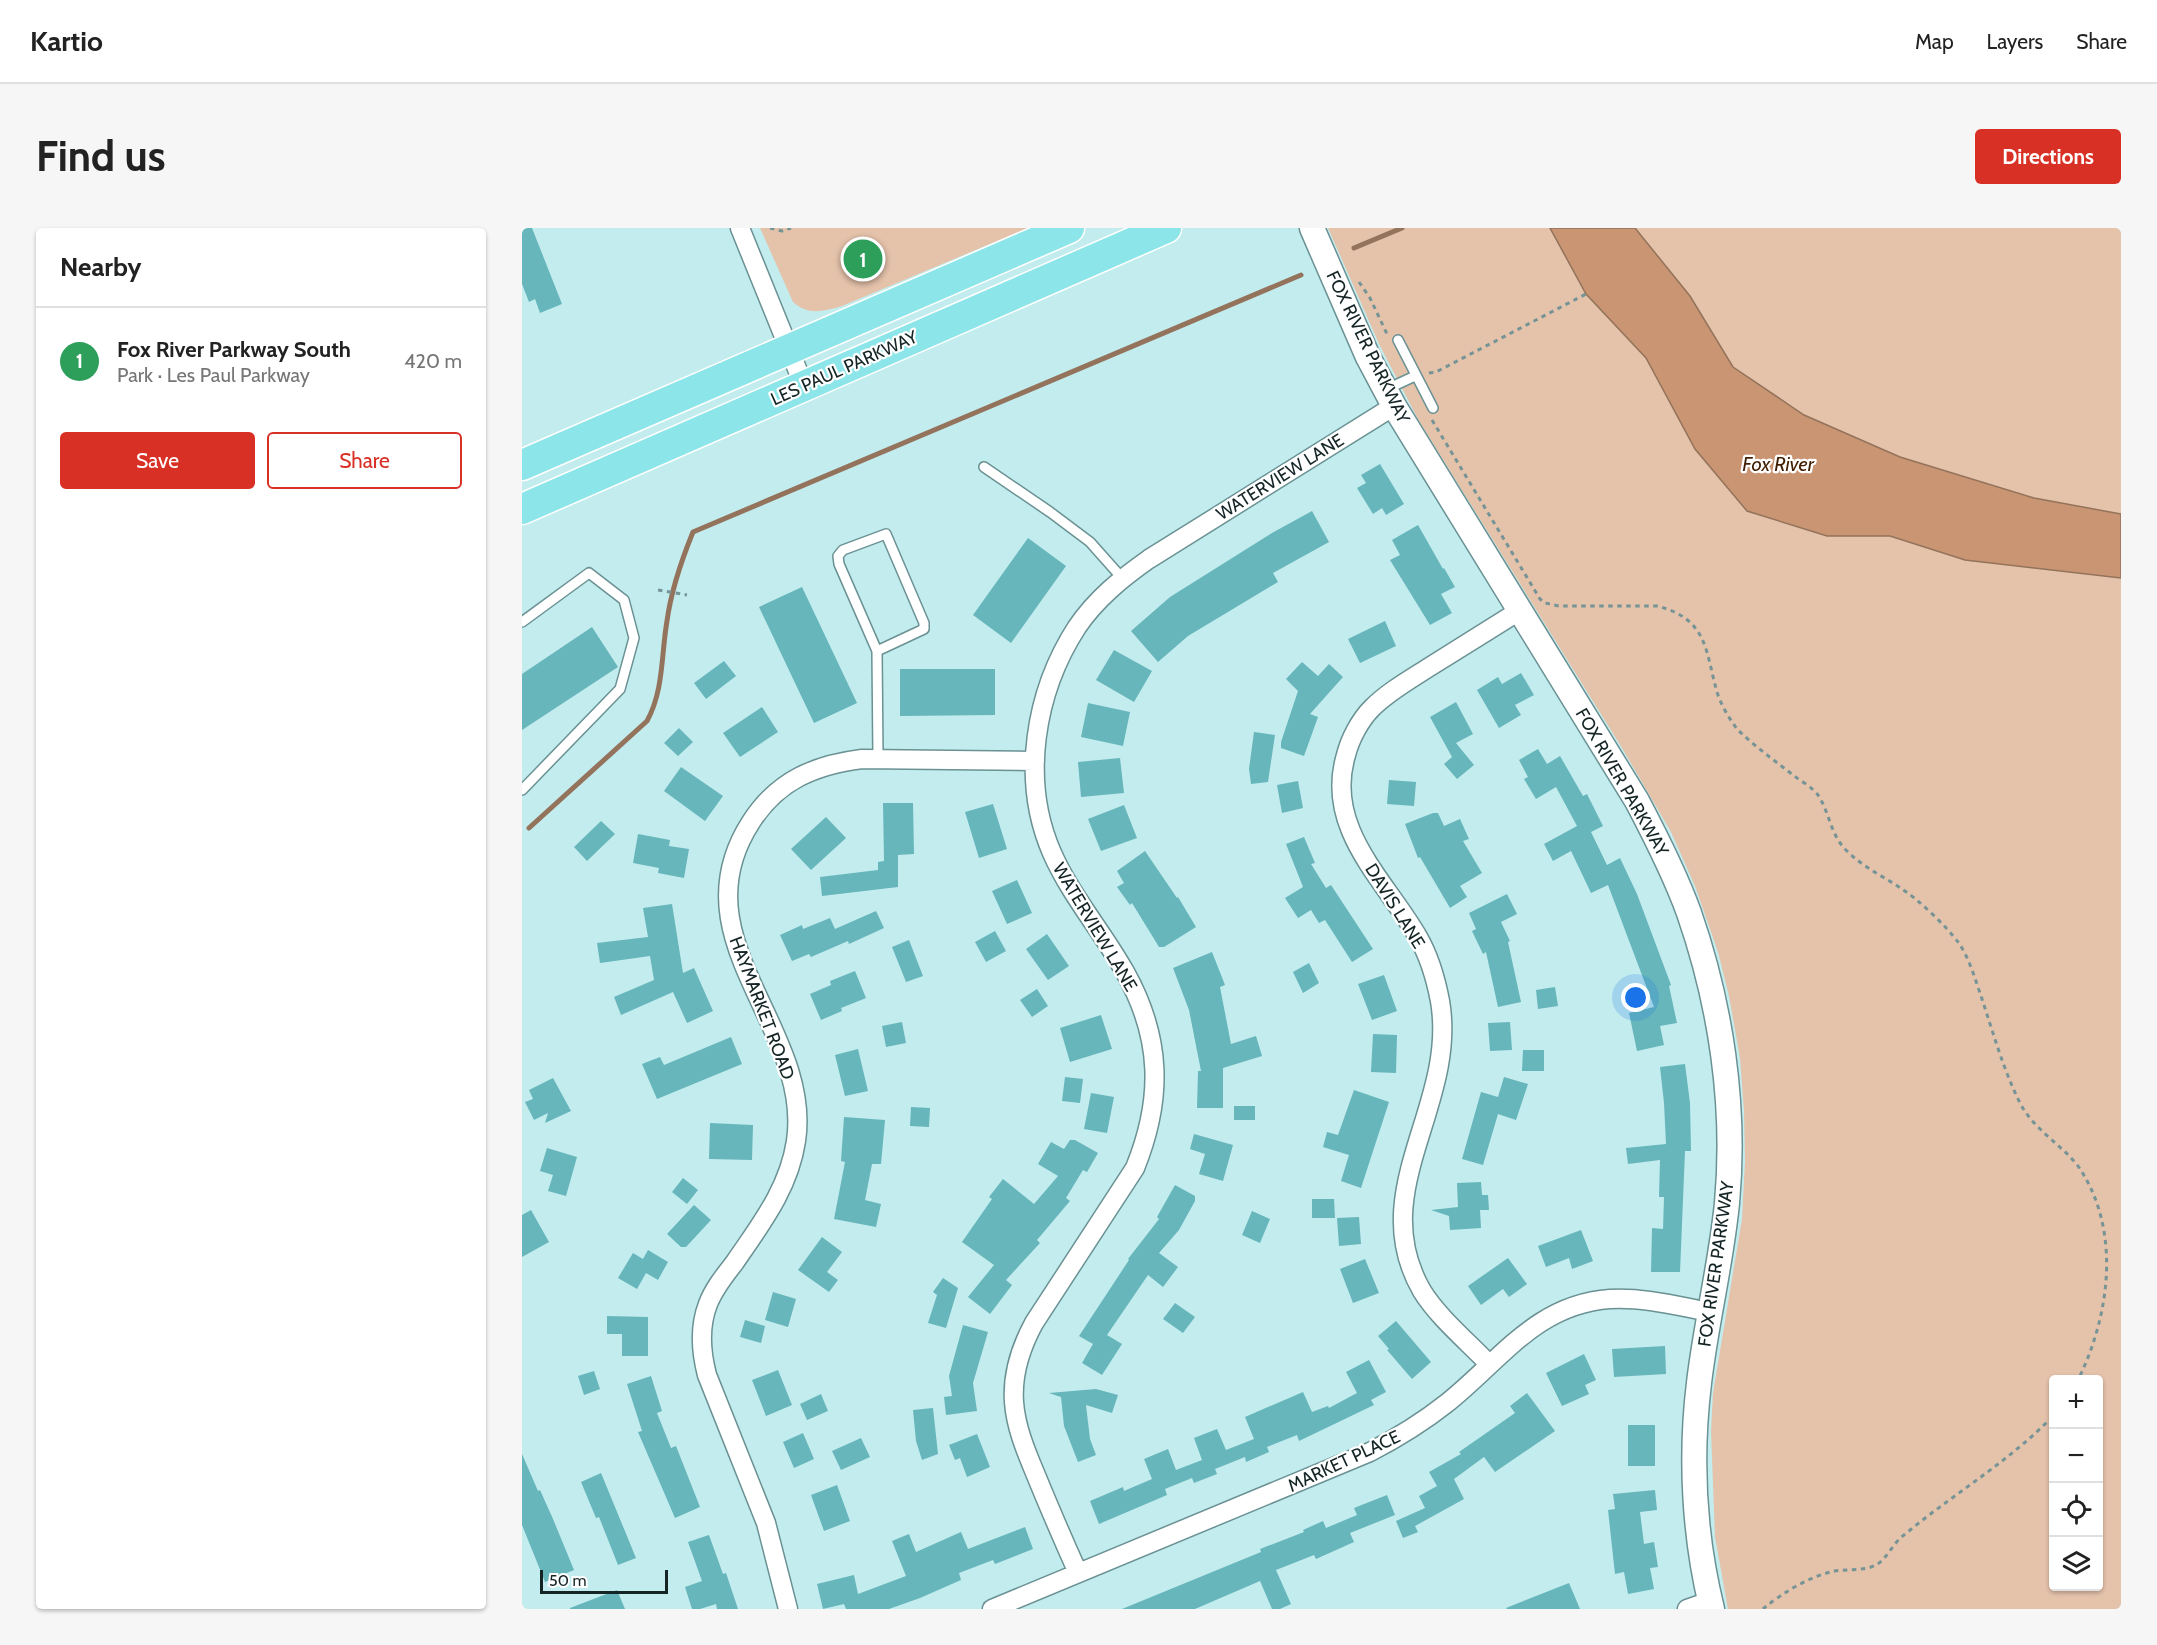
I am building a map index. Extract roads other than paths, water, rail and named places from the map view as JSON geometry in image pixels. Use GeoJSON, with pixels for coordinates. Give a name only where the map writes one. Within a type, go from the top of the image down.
{"type":"FeatureCollection","features":[{"type":"Feature","properties":{"kind":"main road"},"geometry":{"type":"LineString","coordinates":[[522,465],[1069,228]]}},
{"type":"Feature","properties":{"kind":"main road","name":"LES PAUL PARKWAY"},"geometry":{"type":"LineString","coordinates":[[522,509],[1166,228]]}},
{"type":"Feature","properties":{"kind":"street"},"geometry":{"type":"LineString","coordinates":[[740,228],[804,386]]}},
{"type":"Feature","properties":{"kind":"street","name":"FOX RIVER PARKWAY"},"geometry":{"type":"LineString","coordinates":[[1312,228],[1368,357],[1389,398],[1637,801],[1664,853],[1688,911],[1706,966],[1720,1034],[1730,1153],[1727,1204],[1699,1382],[1695,1467],[1698,1522],[1711,1605]]}},
{"type":"Feature","properties":{"kind":"street","name":"WATERVIEW LANE"},"geometry":{"type":"LineString","coordinates":[[1078,1574],[1017,1424],[1014,1402],[1017,1363],[1034,1323],[1135,1168],[1145,1143],[1153,1112],[1155,1061],[1141,1004],[1124,971],[1066,883],[1051,851],[1039,810],[1035,761],[1038,726],[1045,695],[1062,653],[1078,626],[1098,601],[1122,578],[1389,398]]}},
{"type":"Feature","properties":{"kind":"street","name":"DAVIS LANE"},"geometry":{"type":"LineString","coordinates":[[1489,1364],[1426,1296],[1410,1265],[1404,1243],[1402,1223],[1405,1183],[1437,1081],[1443,1049],[1440,1001],[1432,970],[1418,939],[1355,843],[1344,811],[1342,769],[1346,753],[1358,727],[1371,710],[1390,692],[1519,611]]}},
{"type":"Feature","properties":{"kind":"street","name":"HAYMARKET ROAD"},"geometry":{"type":"LineString","coordinates":[[788,1609],[766,1523],[707,1375],[701,1354],[703,1327],[709,1302],[779,1196],[791,1166],[796,1140],[795,1099],[789,1072],[734,941],[729,917],[728,892],[736,852],[746,830],[758,812],[776,794],[794,779],[814,769],[837,762],[878,759],[1035,761]]}},
{"type":"Feature","properties":{"kind":"street","name":"MARKET PLACE"},"geometry":{"type":"LineString","coordinates":[[992,1609],[1370,1452],[1425,1419],[1449,1401],[1524,1333],[1548,1318],[1586,1304],[1610,1299],[1639,1300],[1710,1312]]}},
{"type":"Feature","properties":{"kind":"street"},"geometry":{"type":"LineString","coordinates":[[1687,1609],[1711,1605]]}},
{"type":"Feature","properties":{"kind":"lane"},"geometry":{"type":"LineString","coordinates":[[1394,339],[1433,408]]}},
{"type":"Feature","properties":{"kind":"lane"},"geometry":{"type":"LineString","coordinates":[[1389,398],[1415,376]]}},
{"type":"Feature","properties":{"kind":"lane"},"geometry":{"type":"LineString","coordinates":[[984,467],[1090,542],[1122,578]]}},
{"type":"Feature","properties":{"kind":"lane"},"geometry":{"type":"LineString","coordinates":[[877,651],[924,629],[924,623],[885,534],[843,550],[838,556],[839,564],[877,651],[878,759]]}},
{"type":"Feature","properties":{"kind":"lane"},"geometry":{"type":"LineString","coordinates":[[522,622],[589,573],[624,600],[634,638],[620,689],[522,790]]}},
{"type":"Feature","properties":{"kind":"water","name":"Fox River"},"geometry":{"type":"Polygon","coordinates":[[[1550,228],[1635,228],[1690,296],[1733,367],[1804,415],[1900,457],[2034,498],[2121,514],[2121,578],[1965,560],[1890,536],[1827,536],[1747,511],[1695,449],[1646,358],[1586,294],[1550,228]]]}},
{"type":"Feature","properties":{"kind":"waterway"},"geometry":{"type":"LineString","coordinates":[[1354,248],[1402,228]]}},
{"type":"Feature","properties":{"kind":"waterway"},"geometry":{"type":"LineString","coordinates":[[529,828],[647,721],[659,685],[671,598],[693,532],[1301,275]]}},
{"type":"Feature","properties":{"kind":"place","name":"Fox River Parkway South"},"geometry":{"type":"Point","coordinates":[863,259]}}]}
